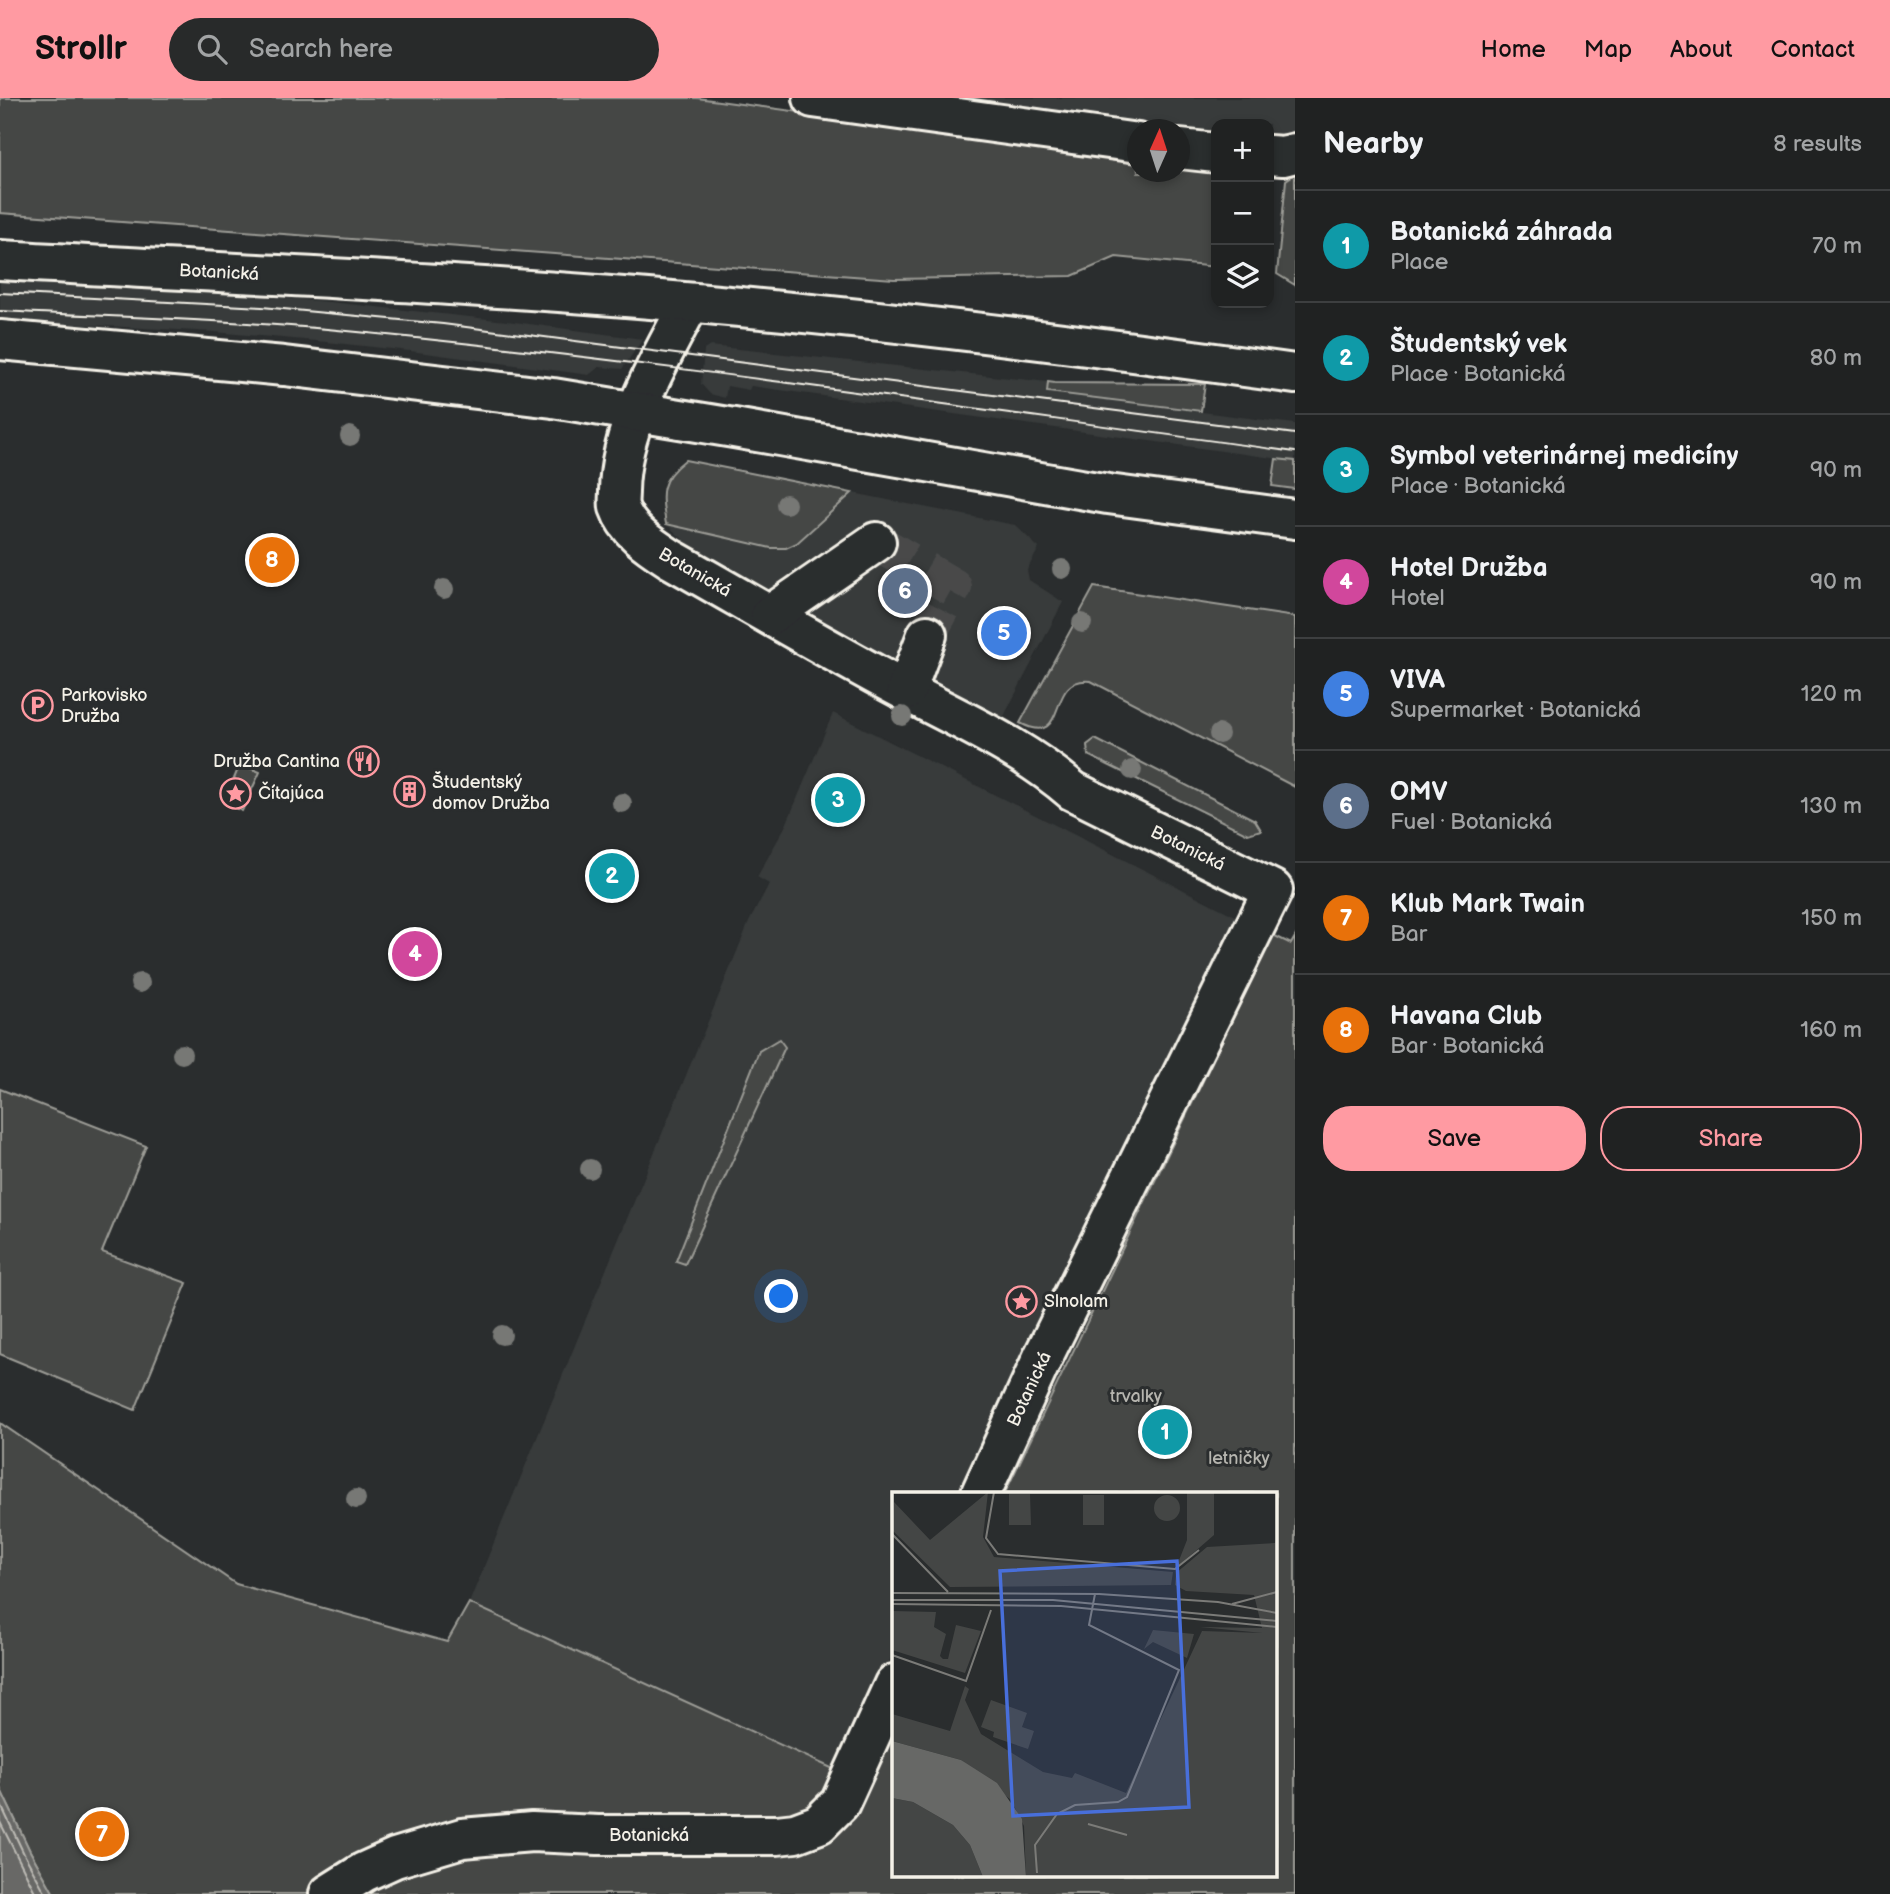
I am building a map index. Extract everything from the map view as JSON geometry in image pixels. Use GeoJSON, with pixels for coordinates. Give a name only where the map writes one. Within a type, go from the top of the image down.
{"type":"FeatureCollection","features":[{"type":"Feature","properties":{"kind":"main road"},"geometry":{"type":"LineString","coordinates":[[813,98],[1127,141]]}},
{"type":"Feature","properties":{"kind":"main road"},"geometry":{"type":"LineString","coordinates":[[1190,150],[1211,152]]}},
{"type":"Feature","properties":{"kind":"main road"},"geometry":{"type":"LineString","coordinates":[[1274,155],[1295,153]]}},
{"type":"Feature","properties":{"kind":"main road","name":"Botanická"},"geometry":{"type":"LineString","coordinates":[[0,260],[455,286],[690,303],[1087,345],[1295,374]]}},
{"type":"Feature","properties":{"kind":"main road","name":"Botanická"},"geometry":{"type":"LineString","coordinates":[[690,303],[655,367],[623,454],[619,506],[630,527],[671,559],[906,691],[1006,743],[1046,768],[1073,791],[1273,890],[1043,1357],[981,1492]]}},
{"type":"Feature","properties":{"kind":"main road"},"geometry":{"type":"LineString","coordinates":[[2,341],[284,366],[553,398],[1108,494],[1295,519]]}},
{"type":"Feature","properties":{"kind":"main road"},"geometry":{"type":"LineString","coordinates":[[770,615],[876,542]]}},
{"type":"Feature","properties":{"kind":"main road"},"geometry":{"type":"LineString","coordinates":[[906,691],[927,635]]}},
{"type":"Feature","properties":{"kind":"main road","name":"Botanická"},"geometry":{"type":"LineString","coordinates":[[329,1894],[344,1883],[395,1858],[462,1838],[533,1832],[598,1835],[777,1835],[810,1828],[830,1815],[840,1803],[892,1688]]}},
{"type":"Feature","properties":{"kind":"shaded area"},"geometry":{"type":"Polygon","coordinates":[[[813,98],[1295,98],[1295,153],[1274,155],[1274,119],[1211,119],[1211,152],[1190,150],[1190,119],[1127,119],[1127,129],[813,98]]]}},
{"type":"Feature","properties":{"kind":"shaded area"},"geometry":{"type":"Polygon","coordinates":[[[0,282],[218,293],[330,302],[643,339],[622,369],[599,367],[589,375],[326,342],[214,332],[0,320],[0,282]]]}},
{"type":"Feature","properties":{"kind":"shaded area"},"geometry":{"type":"Polygon","coordinates":[[[710,346],[1048,382],[1047,392],[1295,424],[1295,461],[751,386],[749,390],[727,386],[725,398],[710,394],[701,384],[704,350],[710,346]]]}},
{"type":"Feature","properties":{"kind":"shaded area"},"geometry":{"type":"Polygon","coordinates":[[[685,460],[1015,525],[1039,548],[1027,570],[1029,580],[1063,602],[1002,720],[703,558],[666,524],[662,487],[671,471],[685,460]]]}},
{"type":"Feature","properties":{"kind":"shaded area"},"geometry":{"type":"Polygon","coordinates":[[[833,713],[1243,920],[970,1492],[892,1492],[892,1656],[838,1771],[469,1603],[749,922],[769,884],[757,877],[786,825],[833,713]]]}},
{"type":"Feature","properties":{"kind":"green space"},"geometry":{"type":"Polygon","coordinates":[[[0,98],[697,98],[1127,157],[1127,182],[1190,182],[1190,164],[1211,167],[1211,266],[1116,257],[1072,276],[894,279],[0,213],[0,98]]]}},
{"type":"Feature","properties":{"kind":"green space"},"geometry":{"type":"Polygon","coordinates":[[[1295,174],[1295,285],[1277,274],[1286,180],[1295,174]]]}},
{"type":"Feature","properties":{"kind":"green space"},"geometry":{"type":"Polygon","coordinates":[[[1048,382],[1205,384],[1201,411],[1047,392],[1048,382]]]}},
{"type":"Feature","properties":{"kind":"green space"},"geometry":{"type":"Polygon","coordinates":[[[1276,459],[1295,461],[1295,489],[1272,486],[1276,459]]]}},
{"type":"Feature","properties":{"kind":"green space"},"geometry":{"type":"Polygon","coordinates":[[[685,460],[852,493],[797,543],[786,548],[771,548],[666,524],[663,496],[666,482],[685,460]]]}},
{"type":"Feature","properties":{"kind":"green space"},"geometry":{"type":"Polygon","coordinates":[[[1094,587],[1295,617],[1295,787],[1091,681],[1077,682],[1067,689],[1046,727],[1036,729],[1020,723],[1094,587]]]}},
{"type":"Feature","properties":{"kind":"green space"},"geometry":{"type":"Polygon","coordinates":[[[1095,739],[1255,820],[1261,830],[1248,834],[1088,755],[1087,745],[1095,739]]]}},
{"type":"Feature","properties":{"kind":"green space"},"geometry":{"type":"Polygon","coordinates":[[[240,764],[260,772],[242,811],[224,803],[240,764]]]}},
{"type":"Feature","properties":{"kind":"green space"},"geometry":{"type":"Polygon","coordinates":[[[1273,935],[1291,944],[1295,937],[1295,1894],[54,1894],[0,1788],[0,1423],[236,1584],[447,1642],[469,1603],[838,1771],[892,1727],[892,1876],[1278,1876],[1278,1492],[1005,1492],[1273,935]]]}},
{"type":"Feature","properties":{"kind":"green space"},"geometry":{"type":"Polygon","coordinates":[[[779,1039],[785,1047],[685,1264],[676,1261],[759,1051],[779,1039]]]}},
{"type":"Feature","properties":{"kind":"green space"},"geometry":{"type":"Polygon","coordinates":[[[0,1089],[146,1146],[102,1252],[187,1283],[135,1410],[0,1354],[0,1089]]]}},
{"type":"Feature","properties":{"kind":"water"},"geometry":{"type":"Polygon","coordinates":[[[0,1788],[30,1851],[54,1894],[0,1894],[0,1788]]]}},
{"type":"Feature","properties":{"kind":"tunnel"},"geometry":{"type":"LineString","coordinates":[[876,542],[953,587],[927,635]]}},
{"type":"Feature","properties":{"kind":"tram line"},"geometry":{"type":"LineString","coordinates":[[0,293],[262,307],[443,324],[1295,434]]}},
{"type":"Feature","properties":{"kind":"tram line"},"geometry":{"type":"LineString","coordinates":[[0,311],[245,323],[448,341],[812,386],[1295,452]]}},
{"type":"Feature","properties":{"kind":"place","name":"Havana Club"},"geometry":{"type":"Point","coordinates":[272,560]}},
{"type":"Feature","properties":{"kind":"place","name":"OMV"},"geometry":{"type":"Point","coordinates":[905,591]}},
{"type":"Feature","properties":{"kind":"place","name":"VIVA"},"geometry":{"type":"Point","coordinates":[1004,633]}},
{"type":"Feature","properties":{"kind":"place","name":"Parkovisko Družba"},"geometry":{"type":"Point","coordinates":[38,705]}},
{"type":"Feature","properties":{"kind":"place","name":"Družba Cantina"},"geometry":{"type":"Point","coordinates":[363,761]}},
{"type":"Feature","properties":{"kind":"place","name":"Študentský domov Družba"},"geometry":{"type":"Point","coordinates":[409,792]}},
{"type":"Feature","properties":{"kind":"place","name":"Čítajúca"},"geometry":{"type":"Point","coordinates":[235,793]}},
{"type":"Feature","properties":{"kind":"place","name":"Symbol veterinárnej medicíny"},"geometry":{"type":"Point","coordinates":[838,800]}},
{"type":"Feature","properties":{"kind":"place","name":"Študentský vek"},"geometry":{"type":"Point","coordinates":[612,876]}},
{"type":"Feature","properties":{"kind":"place","name":"Hotel Družba"},"geometry":{"type":"Point","coordinates":[415,954]}},
{"type":"Feature","properties":{"kind":"place","name":"Slnolam"},"geometry":{"type":"Point","coordinates":[1021,1301]}},
{"type":"Feature","properties":{"kind":"place","name":"Botanická záhrada"},"geometry":{"type":"Point","coordinates":[1165,1432]}},
{"type":"Feature","properties":{"kind":"place","name":"Klub Mark Twain"},"geometry":{"type":"Point","coordinates":[102,1834]}},
{"type":"Feature","properties":{"kind":"park label","name":"trvalky"},"geometry":{"type":"Point","coordinates":[1136,1396]}},
{"type":"Feature","properties":{"kind":"park label","name":"letničky"},"geometry":{"type":"Point","coordinates":[1239,1458]}}]}
